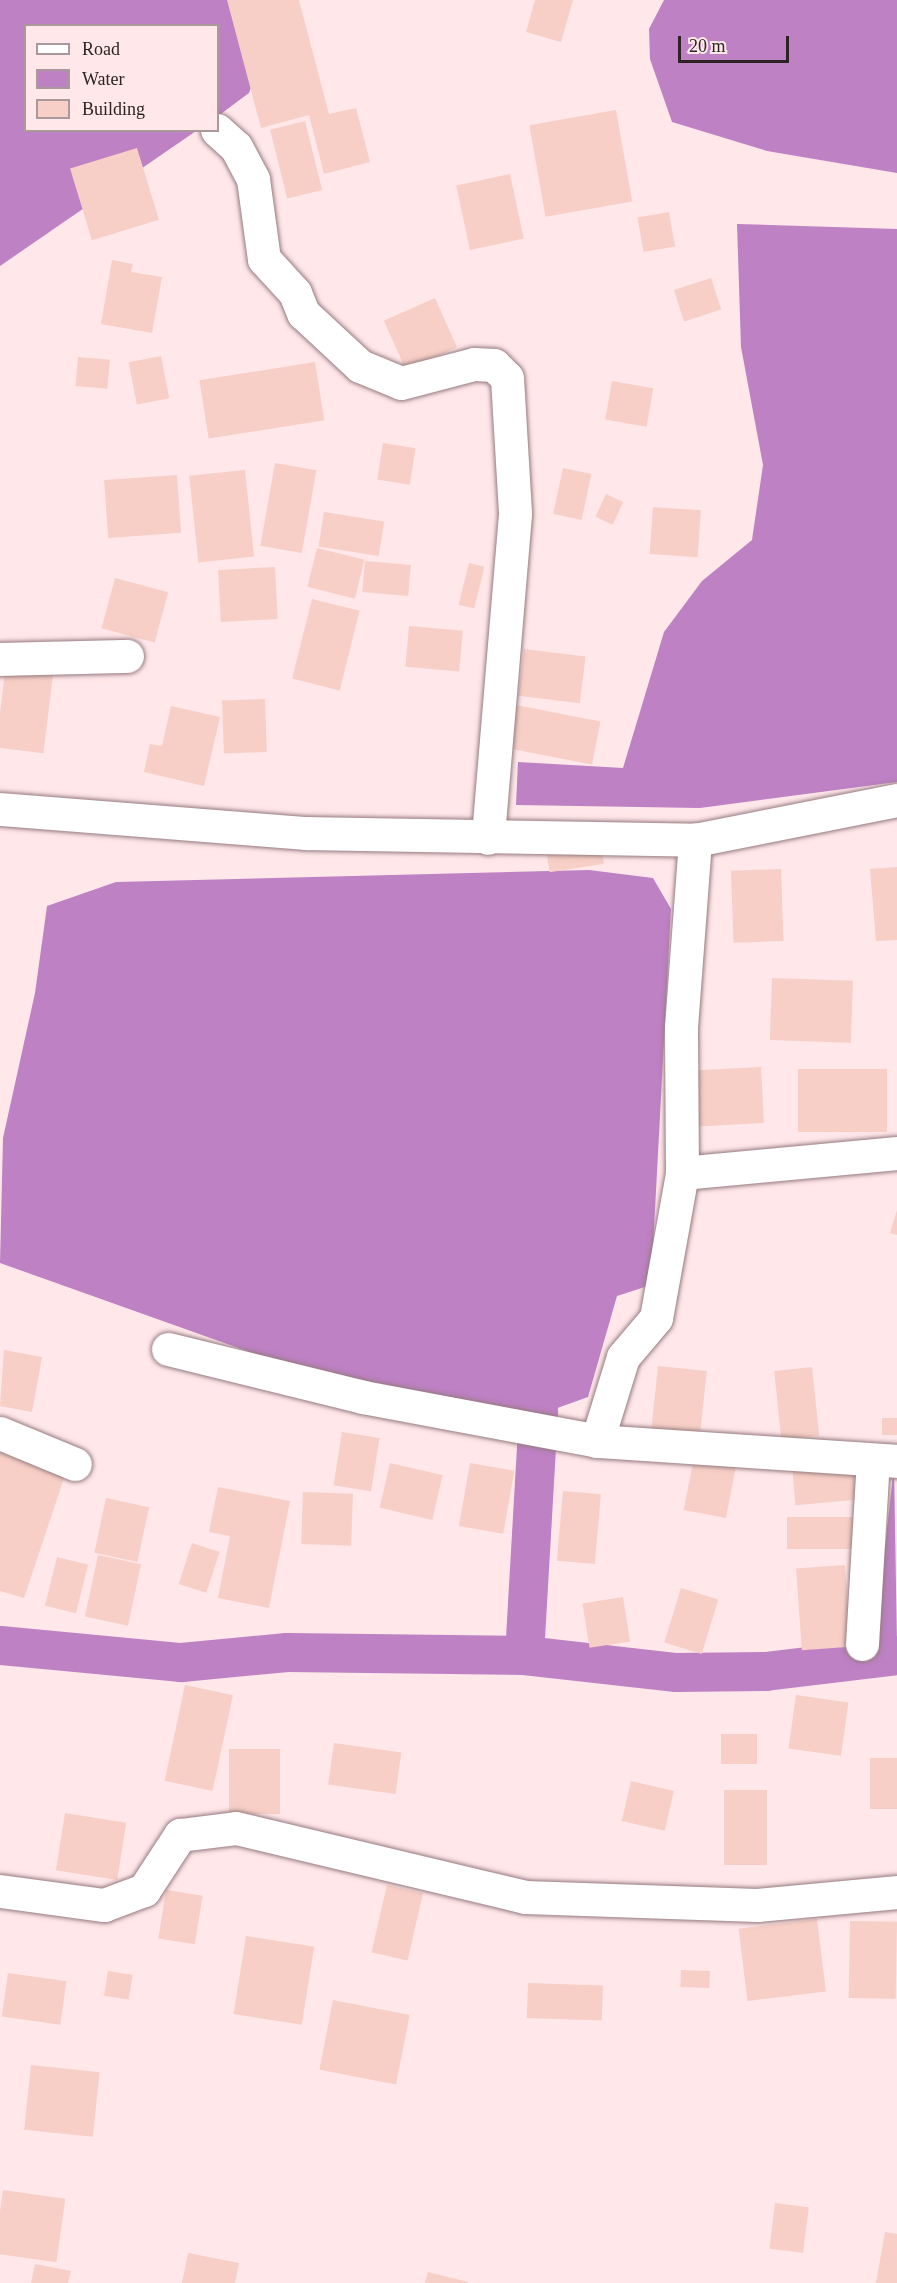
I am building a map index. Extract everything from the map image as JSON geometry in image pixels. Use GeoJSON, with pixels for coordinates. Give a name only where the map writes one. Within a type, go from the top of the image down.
{"type":"FeatureCollection","features":[{"type":"Feature","properties":{"kind":"street"},"geometry":{"type":"LineString","coordinates":[[219,132],[236,147],[253,179],[264,259],[295,294],[303,313],[360,366],[401,383],[474,364],[494,365],[507,378],[515,514],[488,838]]}},
{"type":"Feature","properties":{"kind":"street"},"geometry":{"type":"LineString","coordinates":[[0,659],[127,656]]}},
{"type":"Feature","properties":{"kind":"street"},"geometry":{"type":"LineString","coordinates":[[0,809],[214,828],[488,838],[695,840],[897,800]]}},
{"type":"Feature","properties":{"kind":"street"},"geometry":{"type":"LineString","coordinates":[[572,1435],[623,1357],[656,1318],[682,1173],[681,1027],[695,840]]}},
{"type":"Feature","properties":{"kind":"street"},"geometry":{"type":"LineString","coordinates":[[682,1173],[897,1153]]}},
{"type":"Feature","properties":{"kind":"street"},"geometry":{"type":"LineString","coordinates":[[168,1349],[363,1396],[572,1435],[885,1461],[862,1644]]}},
{"type":"Feature","properties":{"kind":"street"},"geometry":{"type":"LineString","coordinates":[[0,1433],[75,1464]]}},
{"type":"Feature","properties":{"kind":"street"},"geometry":{"type":"LineString","coordinates":[[0,1891],[104,1905],[144,1890],[180,1835],[236,1827],[525,1897],[757,1905],[897,1892]]}},
{"type":"Feature","properties":{"kind":"water"},"geometry":{"type":"Polygon","coordinates":[[[0,0],[284,0],[249,93],[219,115],[219,24],[24,24],[24,132],[195,132],[0,266],[0,0]]]}},
{"type":"Feature","properties":{"kind":"water"},"geometry":{"type":"Polygon","coordinates":[[[664,0],[897,0],[897,173],[767,151],[672,122],[650,59],[649,29],[664,0]]]}},
{"type":"Feature","properties":{"kind":"water"},"geometry":{"type":"Polygon","coordinates":[[[737,224],[897,229],[897,782],[700,808],[516,805],[518,762],[623,768],[664,632],[702,581],[752,540],[763,465],[741,347],[737,224]]]}},
{"type":"Feature","properties":{"kind":"water"},"geometry":{"type":"Polygon","coordinates":[[[589,870],[653,878],[671,909],[651,1285],[617,1296],[588,1397],[549,1411],[509,1409],[337,1375],[261,1356],[0,1263],[3,1138],[35,993],[47,906],[116,882],[589,870]]]}},
{"type":"Feature","properties":{"kind":"water"},"geometry":{"type":"Polygon","coordinates":[[[894,1466],[897,1645],[874,1647],[894,1466]]]}},
{"type":"Feature","properties":{"kind":"building"},"geometry":{"type":"Polygon","coordinates":[[[227,0],[299,0],[329,114],[356,108],[370,162],[324,174],[309,115],[261,128],[227,0]]]}},
{"type":"Feature","properties":{"kind":"building"},"geometry":{"type":"Polygon","coordinates":[[[535,0],[573,0],[561,42],[526,32],[535,0]]]}},
{"type":"Feature","properties":{"kind":"building"},"geometry":{"type":"Polygon","coordinates":[[[616,110],[632,202],[545,217],[529,125],[616,110]]]}},
{"type":"Feature","properties":{"kind":"building"},"geometry":{"type":"Polygon","coordinates":[[[305,121],[322,190],[287,199],[270,130],[305,121]]]}},
{"type":"Feature","properties":{"kind":"building"},"geometry":{"type":"Polygon","coordinates":[[[137,148],[159,220],[92,240],[70,168],[137,148]]]}},
{"type":"Feature","properties":{"kind":"building"},"geometry":{"type":"Polygon","coordinates":[[[510,174],[524,239],[470,250],[456,185],[510,174]]]}},
{"type":"Feature","properties":{"kind":"building"},"geometry":{"type":"Polygon","coordinates":[[[669,212],[675,246],[644,252],[637,218],[669,212]]]}},
{"type":"Feature","properties":{"kind":"building"},"geometry":{"type":"Polygon","coordinates":[[[112,260],[133,264],[131,272],[162,277],[152,333],[101,324],[112,260]]]}},
{"type":"Feature","properties":{"kind":"building"},"geometry":{"type":"Polygon","coordinates":[[[711,278],[721,309],[684,321],[674,290],[711,278]]]}},
{"type":"Feature","properties":{"kind":"building"},"geometry":{"type":"Polygon","coordinates":[[[435,298],[457,347],[406,370],[384,321],[435,298]]]}},
{"type":"Feature","properties":{"kind":"building"},"geometry":{"type":"Polygon","coordinates":[[[161,356],[169,398],[137,405],[129,362],[161,356]]]}},
{"type":"Feature","properties":{"kind":"building"},"geometry":{"type":"Polygon","coordinates":[[[78,357],[110,360],[107,389],[75,386],[78,357]]]}},
{"type":"Feature","properties":{"kind":"building"},"geometry":{"type":"Polygon","coordinates":[[[315,362],[324,420],[209,439],[199,380],[315,362]]]}},
{"type":"Feature","properties":{"kind":"building"},"geometry":{"type":"Polygon","coordinates":[[[612,381],[653,388],[647,427],[605,419],[612,381]]]}},
{"type":"Feature","properties":{"kind":"building"},"geometry":{"type":"Polygon","coordinates":[[[383,443],[416,448],[410,485],[377,480],[383,443]]]}},
{"type":"Feature","properties":{"kind":"building"},"geometry":{"type":"Polygon","coordinates":[[[275,463],[316,470],[302,553],[260,546],[275,463]]]}},
{"type":"Feature","properties":{"kind":"building"},"geometry":{"type":"Polygon","coordinates":[[[563,468],[591,474],[582,520],[553,514],[563,468]]]}},
{"type":"Feature","properties":{"kind":"building"},"geometry":{"type":"Polygon","coordinates":[[[245,470],[254,557],[198,562],[189,476],[245,470]]]}},
{"type":"Feature","properties":{"kind":"building"},"geometry":{"type":"Polygon","coordinates":[[[177,475],[181,533],[108,538],[104,480],[177,475]]]}},
{"type":"Feature","properties":{"kind":"building"},"geometry":{"type":"Polygon","coordinates":[[[606,494],[623,502],[613,525],[595,517],[606,494]]]}},
{"type":"Feature","properties":{"kind":"building"},"geometry":{"type":"Polygon","coordinates":[[[653,507],[701,510],[698,557],[650,554],[653,507]]]}},
{"type":"Feature","properties":{"kind":"building"},"geometry":{"type":"Polygon","coordinates":[[[324,512],[384,522],[379,556],[319,547],[324,512]]]}},
{"type":"Feature","properties":{"kind":"building"},"geometry":{"type":"Polygon","coordinates":[[[317,548],[365,560],[355,599],[307,587],[317,548]]]}},
{"type":"Feature","properties":{"kind":"building"},"geometry":{"type":"Polygon","coordinates":[[[365,561],[411,565],[408,596],[362,592],[365,561]]]}},
{"type":"Feature","properties":{"kind":"building"},"geometry":{"type":"Polygon","coordinates":[[[469,563],[485,567],[474,609],[459,605],[469,563]]]}},
{"type":"Feature","properties":{"kind":"building"},"geometry":{"type":"Polygon","coordinates":[[[275,567],[278,619],[221,622],[218,570],[275,567]]]}},
{"type":"Feature","properties":{"kind":"building"},"geometry":{"type":"Polygon","coordinates":[[[115,578],[168,592],[155,642],[102,628],[115,578]]]}},
{"type":"Feature","properties":{"kind":"building"},"geometry":{"type":"Polygon","coordinates":[[[312,599],[360,611],[340,690],[292,679],[312,599]]]}},
{"type":"Feature","properties":{"kind":"building"},"geometry":{"type":"Polygon","coordinates":[[[409,626],[463,631],[459,672],[405,667],[409,626]]]}},
{"type":"Feature","properties":{"kind":"building"},"geometry":{"type":"Polygon","coordinates":[[[524,649],[586,657],[580,703],[518,696],[524,649]]]}},
{"type":"Feature","properties":{"kind":"building"},"geometry":{"type":"Polygon","coordinates":[[[6,664],[54,670],[43,753],[0,748],[0,713],[6,664]]]}},
{"type":"Feature","properties":{"kind":"building"},"geometry":{"type":"Polygon","coordinates":[[[265,699],[267,752],[224,753],[222,701],[265,699]]]}},
{"type":"Feature","properties":{"kind":"building"},"geometry":{"type":"Polygon","coordinates":[[[516,705],[600,721],[592,765],[508,748],[516,705]]]}},
{"type":"Feature","properties":{"kind":"building"},"geometry":{"type":"Polygon","coordinates":[[[171,706],[220,717],[204,786],[144,772],[150,744],[162,746],[171,706]]]}},
{"type":"Feature","properties":{"kind":"building"},"geometry":{"type":"Polygon","coordinates":[[[601,845],[604,864],[550,872],[547,854],[601,845]]]}},
{"type":"Feature","properties":{"kind":"building"},"geometry":{"type":"Polygon","coordinates":[[[897,867],[897,940],[876,941],[870,869],[897,867]]]}},
{"type":"Feature","properties":{"kind":"building"},"geometry":{"type":"Polygon","coordinates":[[[781,869],[784,941],[734,943],[731,871],[781,869]]]}},
{"type":"Feature","properties":{"kind":"building"},"geometry":{"type":"Polygon","coordinates":[[[772,978],[853,981],[851,1043],[770,1040],[772,978]]]}},
{"type":"Feature","properties":{"kind":"building"},"geometry":{"type":"Polygon","coordinates":[[[761,1067],[764,1123],[692,1127],[689,1071],[761,1067]]]}},
{"type":"Feature","properties":{"kind":"building"},"geometry":{"type":"Polygon","coordinates":[[[798,1069],[887,1069],[887,1132],[798,1132],[798,1069]]]}},
{"type":"Feature","properties":{"kind":"building"},"geometry":{"type":"Polygon","coordinates":[[[897,1210],[897,1235],[890,1233],[897,1210]]]}},
{"type":"Feature","properties":{"kind":"building"},"geometry":{"type":"Polygon","coordinates":[[[4,1350],[42,1357],[32,1412],[0,1406],[4,1350]]]}},
{"type":"Feature","properties":{"kind":"building"},"geometry":{"type":"Polygon","coordinates":[[[658,1366],[707,1371],[700,1436],[651,1431],[658,1366]]]}},
{"type":"Feature","properties":{"kind":"building"},"geometry":{"type":"Polygon","coordinates":[[[812,1367],[819,1436],[781,1440],[774,1371],[812,1367]]]}},
{"type":"Feature","properties":{"kind":"building"},"geometry":{"type":"Polygon","coordinates":[[[882,1418],[897,1418],[897,1435],[882,1435],[882,1418]]]}},
{"type":"Feature","properties":{"kind":"building"},"geometry":{"type":"Polygon","coordinates":[[[342,1432],[380,1438],[371,1491],[334,1485],[342,1432]]]}},
{"type":"Feature","properties":{"kind":"building"},"geometry":{"type":"Polygon","coordinates":[[[0,1443],[68,1466],[24,1598],[0,1591],[0,1443]]]}},
{"type":"Feature","properties":{"kind":"building"},"geometry":{"type":"Polygon","coordinates":[[[695,1452],[737,1460],[726,1518],[684,1510],[695,1452]]]}},
{"type":"Feature","properties":{"kind":"building"},"geometry":{"type":"Polygon","coordinates":[[[390,1463],[443,1475],[432,1520],[380,1508],[390,1463]]]}},
{"type":"Feature","properties":{"kind":"building"},"geometry":{"type":"Polygon","coordinates":[[[470,1463],[514,1471],[503,1534],[459,1526],[470,1463]]]}},
{"type":"Feature","properties":{"kind":"building"},"geometry":{"type":"Polygon","coordinates":[[[853,1463],[856,1500],[795,1505],[792,1468],[853,1463]]]}},
{"type":"Feature","properties":{"kind":"building"},"geometry":{"type":"Polygon","coordinates":[[[218,1487],[290,1501],[269,1608],[218,1598],[230,1536],[209,1532],[218,1487]]]}},
{"type":"Feature","properties":{"kind":"building"},"geometry":{"type":"Polygon","coordinates":[[[563,1491],[601,1494],[595,1564],[557,1561],[563,1491]]]}},
{"type":"Feature","properties":{"kind":"building"},"geometry":{"type":"Polygon","coordinates":[[[303,1492],[353,1494],[351,1546],[301,1544],[303,1492]]]}},
{"type":"Feature","properties":{"kind":"building"},"geometry":{"type":"Polygon","coordinates":[[[106,1498],[149,1507],[137,1562],[94,1553],[106,1498]]]}},
{"type":"Feature","properties":{"kind":"building"},"geometry":{"type":"Polygon","coordinates":[[[787,1517],[853,1517],[853,1549],[787,1549],[787,1517]]]}},
{"type":"Feature","properties":{"kind":"building"},"geometry":{"type":"Polygon","coordinates":[[[192,1543],[220,1552],[206,1593],[179,1584],[192,1543]]]}},
{"type":"Feature","properties":{"kind":"building"},"geometry":{"type":"Polygon","coordinates":[[[98,1555],[141,1564],[128,1626],[85,1617],[98,1555]]]}},
{"type":"Feature","properties":{"kind":"building"},"geometry":{"type":"Polygon","coordinates":[[[57,1557],[88,1565],[76,1613],[45,1606],[57,1557]]]}},
{"type":"Feature","properties":{"kind":"building"},"geometry":{"type":"Polygon","coordinates":[[[845,1565],[851,1647],[802,1650],[796,1568],[845,1565]]]}},
{"type":"Feature","properties":{"kind":"building"},"geometry":{"type":"Polygon","coordinates":[[[681,1588],[718,1599],[702,1654],[664,1643],[681,1588]]]}},
{"type":"Feature","properties":{"kind":"building"},"geometry":{"type":"Polygon","coordinates":[[[623,1597],[630,1641],[590,1648],[583,1603],[623,1597]]]}},
{"type":"Feature","properties":{"kind":"building"},"geometry":{"type":"Polygon","coordinates":[[[185,1685],[233,1695],[213,1791],[165,1781],[185,1685]]]}},
{"type":"Feature","properties":{"kind":"building"},"geometry":{"type":"Polygon","coordinates":[[[796,1695],[848,1702],[841,1756],[788,1748],[796,1695]]]}},
{"type":"Feature","properties":{"kind":"building"},"geometry":{"type":"Polygon","coordinates":[[[721,1734],[757,1734],[757,1764],[721,1764],[721,1734]]]}},
{"type":"Feature","properties":{"kind":"building"},"geometry":{"type":"Polygon","coordinates":[[[334,1743],[401,1752],[395,1794],[328,1785],[334,1743]]]}},
{"type":"Feature","properties":{"kind":"building"},"geometry":{"type":"Polygon","coordinates":[[[229,1749],[280,1749],[280,1814],[229,1814],[229,1749]]]}},
{"type":"Feature","properties":{"kind":"building"},"geometry":{"type":"Polygon","coordinates":[[[870,1758],[897,1758],[897,1809],[870,1809],[870,1758]]]}},
{"type":"Feature","properties":{"kind":"building"},"geometry":{"type":"Polygon","coordinates":[[[631,1781],[674,1791],[665,1831],[622,1821],[631,1781]]]}},
{"type":"Feature","properties":{"kind":"building"},"geometry":{"type":"Polygon","coordinates":[[[724,1790],[767,1790],[767,1865],[724,1865],[724,1790]]]}},
{"type":"Feature","properties":{"kind":"building"},"geometry":{"type":"Polygon","coordinates":[[[65,1813],[126,1823],[117,1880],[56,1870],[65,1813]]]}},
{"type":"Feature","properties":{"kind":"building"},"geometry":{"type":"Polygon","coordinates":[[[387,1885],[423,1893],[408,1961],[371,1952],[387,1885]]]}},
{"type":"Feature","properties":{"kind":"building"},"geometry":{"type":"Polygon","coordinates":[[[166,1890],[203,1896],[195,1944],[158,1938],[166,1890]]]}},
{"type":"Feature","properties":{"kind":"building"},"geometry":{"type":"Polygon","coordinates":[[[817,1919],[826,1991],[747,2001],[739,1929],[817,1919]]]}},
{"type":"Feature","properties":{"kind":"building"},"geometry":{"type":"Polygon","coordinates":[[[850,1921],[897,1922],[896,1999],[849,1998],[850,1921]]]}},
{"type":"Feature","properties":{"kind":"building"},"geometry":{"type":"Polygon","coordinates":[[[246,1936],[314,1947],[302,2025],[234,2014],[246,1936]]]}},
{"type":"Feature","properties":{"kind":"building"},"geometry":{"type":"Polygon","coordinates":[[[681,1970],[710,1971],[709,1988],[680,1987],[681,1970]]]}},
{"type":"Feature","properties":{"kind":"building"},"geometry":{"type":"Polygon","coordinates":[[[108,1971],[133,1975],[129,2000],[104,1996],[108,1971]]]}},
{"type":"Feature","properties":{"kind":"building"},"geometry":{"type":"Polygon","coordinates":[[[8,1973],[66,1981],[60,2025],[2,2017],[8,1973]]]}},
{"type":"Feature","properties":{"kind":"building"},"geometry":{"type":"Polygon","coordinates":[[[528,1983],[603,1986],[602,2021],[527,2018],[528,1983]]]}},
{"type":"Feature","properties":{"kind":"building"},"geometry":{"type":"Polygon","coordinates":[[[333,2000],[410,2015],[396,2085],[319,2070],[333,2000]]]}},
{"type":"Feature","properties":{"kind":"building"},"geometry":{"type":"Polygon","coordinates":[[[31,2065],[100,2072],[93,2137],[24,2130],[31,2065]]]}},
{"type":"Feature","properties":{"kind":"building"},"geometry":{"type":"Polygon","coordinates":[[[3,2190],[65,2199],[56,2262],[0,2254],[0,2211],[3,2190]]]}},
{"type":"Feature","properties":{"kind":"building"},"geometry":{"type":"Polygon","coordinates":[[[775,2203],[809,2207],[803,2253],[769,2249],[775,2203]]]}},
{"type":"Feature","properties":{"kind":"building"},"geometry":{"type":"Polygon","coordinates":[[[885,2232],[897,2234],[897,2283],[876,2283],[885,2232]]]}},
{"type":"Feature","properties":{"kind":"building"},"geometry":{"type":"Polygon","coordinates":[[[188,2253],[239,2263],[235,2283],[182,2283],[188,2253]]]}},
{"type":"Feature","properties":{"kind":"building"},"geometry":{"type":"Polygon","coordinates":[[[35,2264],[71,2271],[68,2283],[31,2283],[35,2264]]]}},
{"type":"Feature","properties":{"kind":"building"},"geometry":{"type":"Polygon","coordinates":[[[428,2272],[468,2282],[468,2283],[425,2283],[428,2272]]]}},
{"type":"Feature","properties":{"kind":"waterway"},"geometry":{"type":"LineString","coordinates":[[524,1655],[538,1410]]}},
{"type":"Feature","properties":{"kind":"waterway"},"geometry":{"type":"LineString","coordinates":[[0,1645],[181,1662],[287,1652],[524,1655],[676,1672],[765,1671],[897,1655]]}}]}
